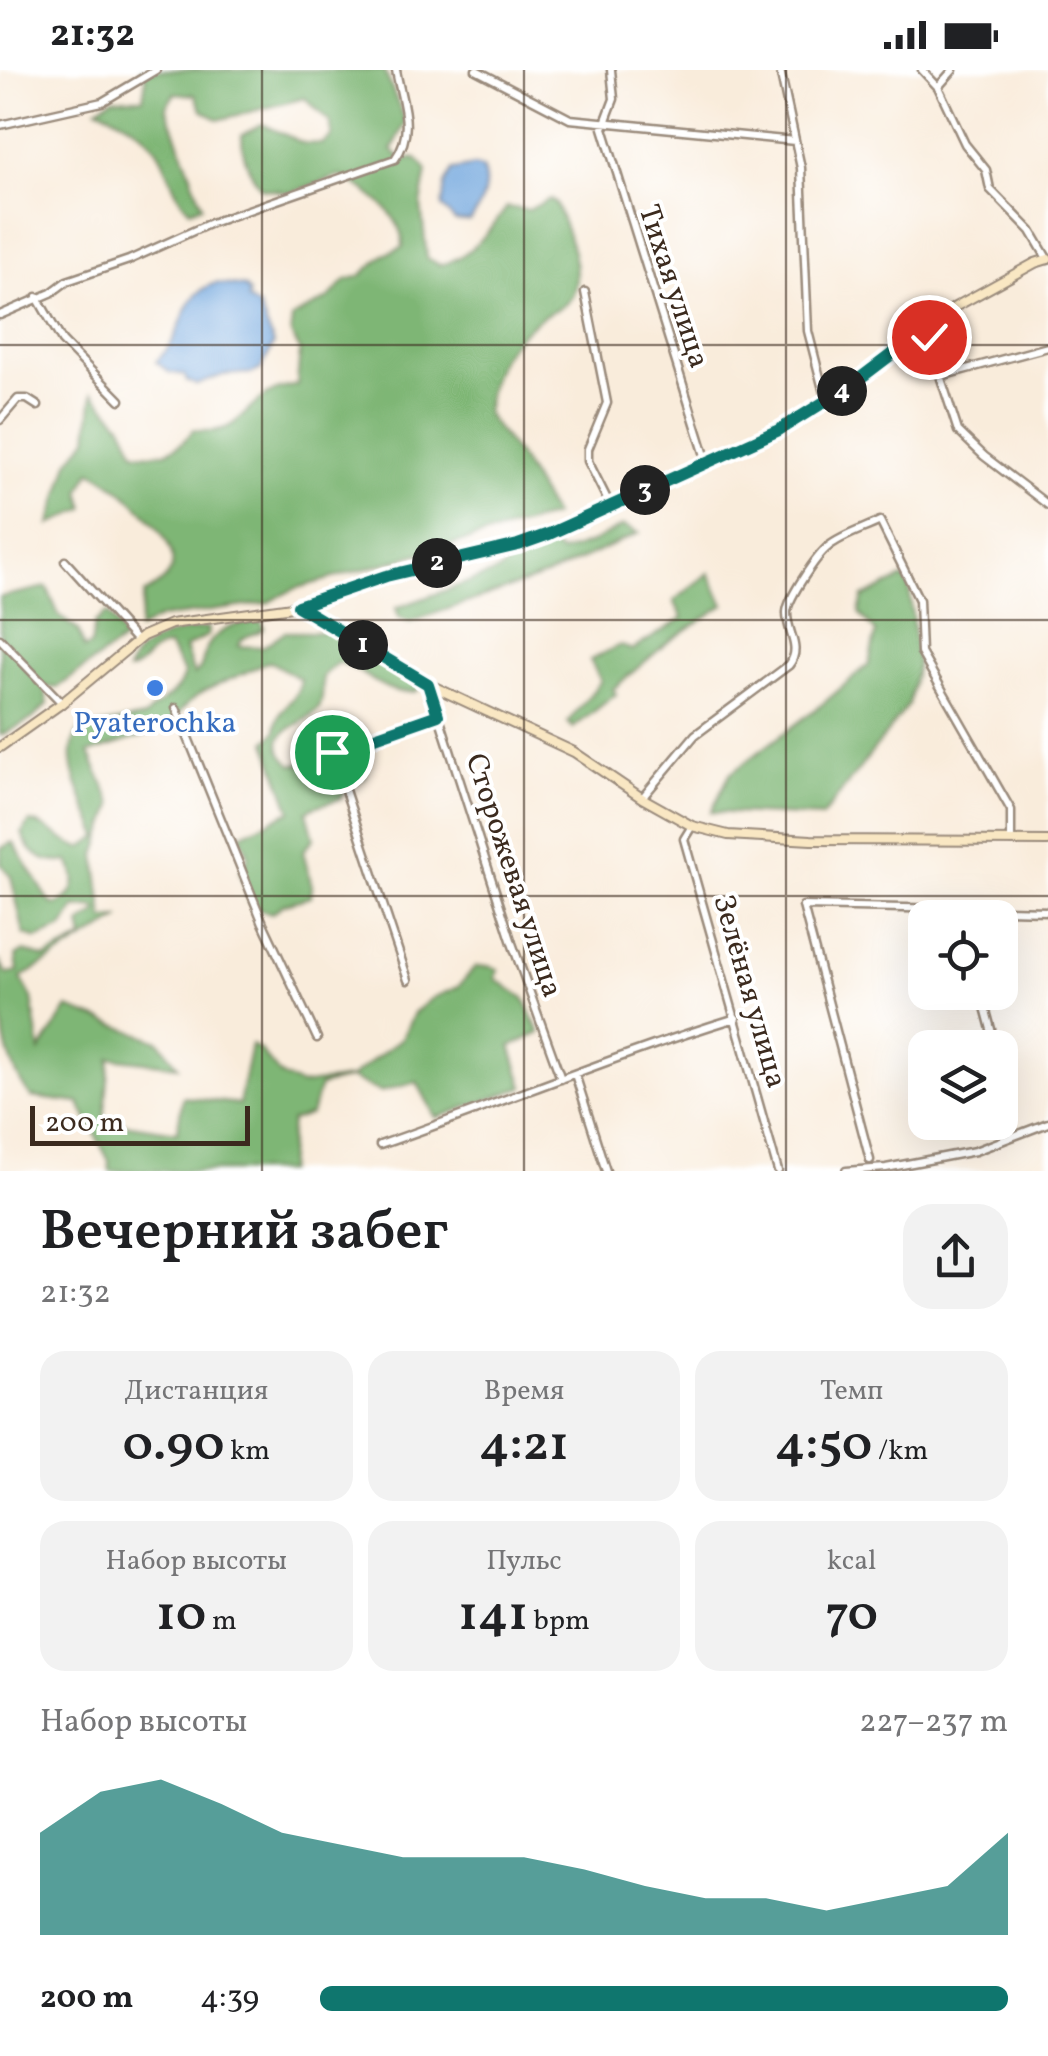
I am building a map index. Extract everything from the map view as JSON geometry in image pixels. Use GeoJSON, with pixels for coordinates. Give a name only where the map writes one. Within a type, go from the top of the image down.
{"type":"FeatureCollection","features":[{"type":"Feature","properties":{"kind":"street"},"geometry":{"type":"LineString","coordinates":[[0,125],[102,102],[156,70]]}},
{"type":"Feature","properties":{"kind":"street"},"geometry":{"type":"LineString","coordinates":[[0,315],[51,293],[67,281],[128,260],[162,243],[395,159],[402,150],[407,114],[396,70]]}},
{"type":"Feature","properties":{"kind":"street"},"geometry":{"type":"LineString","coordinates":[[476,70],[570,119],[795,141]]}},
{"type":"Feature","properties":{"kind":"street","name":"Тихая улица"},"geometry":{"type":"LineString","coordinates":[[611,70],[614,100],[604,128],[707,462]]}},
{"type":"Feature","properties":{"kind":"street"},"geometry":{"type":"LineString","coordinates":[[780,70],[801,168],[808,331],[826,400]]}},
{"type":"Feature","properties":{"kind":"street"},"geometry":{"type":"LineString","coordinates":[[0,747],[62,704],[137,640],[172,624],[298,606],[386,576],[518,545],[779,430],[980,292],[1048,260],[1031,231],[990,189],[986,170],[965,144],[938,88],[922,70]]}},
{"type":"Feature","properties":{"kind":"street"},"geometry":{"type":"LineString","coordinates":[[938,88],[953,70]]}},
{"type":"Feature","properties":{"kind":"street"},"geometry":{"type":"LineString","coordinates":[[586,292],[607,403],[588,449],[588,460],[610,506]]}},
{"type":"Feature","properties":{"kind":"street"},"geometry":{"type":"LineString","coordinates":[[37,297],[62,342],[120,400]]}},
{"type":"Feature","properties":{"kind":"street"},"geometry":{"type":"LineString","coordinates":[[925,329],[958,430],[984,456],[1048,505]]}},
{"type":"Feature","properties":{"kind":"street"},"geometry":{"type":"LineString","coordinates":[[941,376],[1048,347]]}},
{"type":"Feature","properties":{"kind":"street"},"geometry":{"type":"LineString","coordinates":[[0,420],[18,399],[38,406]]}},
{"type":"Feature","properties":{"kind":"street"},"geometry":{"type":"LineString","coordinates":[[642,798],[695,735],[789,665],[795,658],[796,647],[788,624],[790,598],[828,546],[880,521],[919,600],[921,653],[1011,810],[1012,841]]}},
{"type":"Feature","properties":{"kind":"street"},"geometry":{"type":"LineString","coordinates":[[65,561],[137,640]]}},
{"type":"Feature","properties":{"kind":"street"},"geometry":{"type":"LineString","coordinates":[[298,606],[428,684],[574,752],[692,826],[763,838],[1048,841]]}},
{"type":"Feature","properties":{"kind":"street"},"geometry":{"type":"LineString","coordinates":[[0,639],[62,704]]}},
{"type":"Feature","properties":{"kind":"street","name":"Сторожевая улица"},"geometry":{"type":"LineString","coordinates":[[428,684],[512,943],[561,1079]]}},
{"type":"Feature","properties":{"kind":"street"},"geometry":{"type":"LineString","coordinates":[[176,708],[264,923],[317,1038]]}},
{"type":"Feature","properties":{"kind":"street"},"geometry":{"type":"LineString","coordinates":[[408,980],[332,752],[438,715]]}},
{"type":"Feature","properties":{"kind":"street","name":"Зелёная улица"},"geometry":{"type":"LineString","coordinates":[[692,826],[684,839],[778,1171]]}},
{"type":"Feature","properties":{"kind":"street"},"geometry":{"type":"LineString","coordinates":[[870,1160],[803,906],[908,911]]}},
{"type":"Feature","properties":{"kind":"street"},"geometry":{"type":"LineString","coordinates":[[1018,912],[1048,912]]}},
{"type":"Feature","properties":{"kind":"street"},"geometry":{"type":"LineString","coordinates":[[380,1144],[656,1042],[736,1018]]}},
{"type":"Feature","properties":{"kind":"street"},"geometry":{"type":"LineString","coordinates":[[575,1074],[606,1171]]}},
{"type":"Feature","properties":{"kind":"street"},"geometry":{"type":"LineString","coordinates":[[846,1171],[886,1168],[975,1151],[1048,1124]]}},
{"type":"Feature","properties":{"kind":"green space"},"geometry":{"type":"Polygon","coordinates":[[[141,70],[384,70],[406,122],[392,150],[401,158],[417,159],[427,171],[421,205],[427,258],[440,265],[469,250],[507,207],[528,210],[550,199],[556,204],[575,260],[573,294],[564,305],[529,327],[501,359],[491,384],[486,414],[520,458],[554,516],[294,589],[267,603],[160,618],[138,630],[144,594],[165,579],[172,566],[171,553],[156,525],[115,486],[91,471],[80,491],[85,508],[50,525],[69,462],[88,438],[93,393],[122,425],[135,452],[168,451],[193,430],[209,431],[231,425],[262,398],[297,385],[300,350],[291,334],[292,318],[329,298],[346,280],[360,276],[384,255],[403,247],[397,224],[382,204],[340,176],[291,193],[261,188],[256,181],[245,157],[242,135],[262,124],[303,143],[322,144],[332,136],[330,122],[305,98],[218,120],[202,110],[195,95],[175,93],[166,107],[202,205],[190,210],[148,139],[97,108],[113,98],[143,98],[146,78],[141,70]]]}},
{"type":"Feature","properties":{"kind":"green space"},"geometry":{"type":"Polygon","coordinates":[[[623,526],[639,533],[548,575],[410,622],[399,618],[396,608],[500,571],[520,553],[547,540],[560,553],[623,526]]]}},
{"type":"Feature","properties":{"kind":"green space"},"geometry":{"type":"Polygon","coordinates":[[[709,573],[724,605],[668,642],[613,689],[616,694],[573,728],[568,722],[601,681],[590,660],[620,645],[632,650],[683,618],[674,601],[709,573]]]}},
{"type":"Feature","properties":{"kind":"green space"},"geometry":{"type":"Polygon","coordinates":[[[903,578],[909,584],[917,663],[909,704],[822,817],[711,812],[730,774],[869,664],[876,632],[859,613],[863,597],[903,578]]]}},
{"type":"Feature","properties":{"kind":"green space"},"geometry":{"type":"Polygon","coordinates":[[[47,587],[59,616],[78,630],[84,649],[91,645],[95,623],[107,613],[125,639],[57,688],[44,687],[48,704],[32,719],[0,736],[0,597],[47,587]]]}},
{"type":"Feature","properties":{"kind":"green space"},"geometry":{"type":"Polygon","coordinates":[[[261,621],[264,628],[238,646],[263,647],[284,632],[330,632],[421,685],[417,691],[394,690],[338,662],[323,676],[319,708],[281,737],[282,753],[292,765],[326,760],[352,749],[365,764],[365,777],[347,787],[340,799],[307,812],[314,838],[303,851],[311,897],[284,904],[272,913],[259,910],[249,900],[240,872],[249,856],[240,835],[291,811],[266,742],[276,732],[280,715],[301,680],[271,662],[264,663],[199,694],[172,727],[89,753],[113,805],[96,855],[104,919],[121,918],[21,978],[32,998],[40,1051],[68,1008],[159,1041],[178,1066],[110,1058],[104,1121],[177,1132],[183,1097],[239,1104],[251,1045],[280,1075],[300,1085],[350,1078],[320,1086],[311,1114],[291,1121],[287,1171],[110,1171],[109,1161],[79,1103],[31,1097],[21,1082],[8,1050],[0,998],[0,962],[7,974],[18,972],[16,956],[24,951],[45,958],[83,939],[80,924],[98,912],[94,907],[75,908],[63,928],[37,939],[24,934],[11,877],[1,864],[1,848],[13,842],[50,902],[56,905],[68,897],[75,881],[69,861],[53,862],[40,857],[29,848],[22,833],[30,822],[82,848],[99,837],[73,767],[74,740],[81,729],[145,717],[178,688],[184,673],[168,646],[128,671],[149,644],[172,634],[208,628],[208,635],[185,648],[194,675],[209,645],[220,633],[236,625],[261,621]]]}},
{"type":"Feature","properties":{"kind":"green space"},"geometry":{"type":"Polygon","coordinates":[[[475,967],[498,969],[496,979],[524,998],[540,1033],[511,1046],[524,1087],[436,1118],[417,1082],[380,1092],[350,1078],[402,1038],[414,1013],[432,998],[458,987],[475,967]]]}},
{"type":"Feature","properties":{"kind":"water"},"geometry":{"type":"Polygon","coordinates":[[[482,168],[484,175],[481,202],[470,221],[455,221],[442,207],[445,184],[453,170],[482,168]]]}},
{"type":"Feature","properties":{"kind":"water"},"geometry":{"type":"Polygon","coordinates":[[[216,283],[245,287],[248,300],[259,307],[274,344],[261,369],[223,375],[197,385],[156,362],[172,342],[192,300],[216,283]]]}},
{"type":"Feature","properties":{"kind":"place","name":"Pyaterochka"},"geometry":{"type":"Point","coordinates":[155,688]}},
{"type":"Feature","properties":{"kind":"route"},"geometry":{"type":"LineString","coordinates":[[332,752],[438,715],[428,684],[298,606],[386,576],[549,534],[779,430],[850,386],[925,329],[929,337]]}}]}
